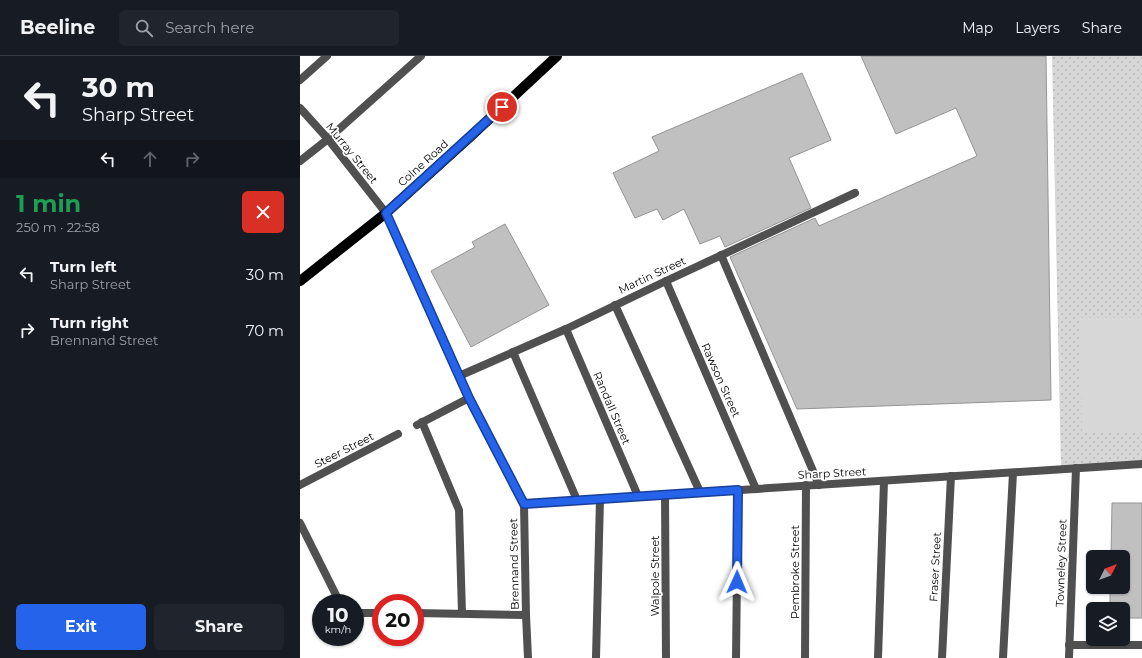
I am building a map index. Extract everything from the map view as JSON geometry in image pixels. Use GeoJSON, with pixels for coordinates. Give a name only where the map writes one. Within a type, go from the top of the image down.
{"type":"FeatureCollection","features":[{"type":"Feature","properties":{"kind":"main road","name":"Colne Road"},"geometry":{"type":"LineString","coordinates":[[300,281],[386,213],[557,56]]}},
{"type":"Feature","properties":{"kind":"street"},"geometry":{"type":"LineString","coordinates":[[300,80],[327,56]]}},
{"type":"Feature","properties":{"kind":"street"},"geometry":{"type":"LineString","coordinates":[[300,162],[421,56]]}},
{"type":"Feature","properties":{"kind":"street","name":"Murray Street"},"geometry":{"type":"LineString","coordinates":[[300,108],[328,139],[386,213]]}},
{"type":"Feature","properties":{"kind":"street","name":"Martin Street"},"geometry":{"type":"LineString","coordinates":[[459,376],[566,329],[855,193]]}},
{"type":"Feature","properties":{"kind":"street","name":"Brennand Street"},"geometry":{"type":"LineString","coordinates":[[386,213],[469,398],[524,504],[528,658]]}},
{"type":"Feature","properties":{"kind":"street"},"geometry":{"type":"LineString","coordinates":[[721,255],[819,485]]}},
{"type":"Feature","properties":{"kind":"street","name":"Rawson Street"},"geometry":{"type":"LineString","coordinates":[[666,281],[756,488]]}},
{"type":"Feature","properties":{"kind":"street"},"geometry":{"type":"LineString","coordinates":[[616,305],[700,492]]}},
{"type":"Feature","properties":{"kind":"street","name":"Randall Street"},"geometry":{"type":"LineString","coordinates":[[566,329],[638,496]]}},
{"type":"Feature","properties":{"kind":"street"},"geometry":{"type":"LineString","coordinates":[[513,352],[577,500]]}},
{"type":"Feature","properties":{"kind":"street"},"geometry":{"type":"LineString","coordinates":[[462,613],[459,510],[419,423],[469,398]]}},
{"type":"Feature","properties":{"kind":"street","name":"Steer Street"},"geometry":{"type":"LineString","coordinates":[[300,485],[398,434]]}},
{"type":"Feature","properties":{"kind":"street","name":"Sharp Street"},"geometry":{"type":"LineString","coordinates":[[524,504],[1142,464]]}},
{"type":"Feature","properties":{"kind":"street","name":"Towneley Street"},"geometry":{"type":"LineString","coordinates":[[1069,658],[1076,468]]}},
{"type":"Feature","properties":{"kind":"street"},"geometry":{"type":"LineString","coordinates":[[1003,658],[1013,472]]}},
{"type":"Feature","properties":{"kind":"street","name":"Fraser Street"},"geometry":{"type":"LineString","coordinates":[[942,658],[951,476]]}},
{"type":"Feature","properties":{"kind":"street"},"geometry":{"type":"LineString","coordinates":[[878,658],[884,481]]}},
{"type":"Feature","properties":{"kind":"street","name":"Pembroke Street"},"geometry":{"type":"LineString","coordinates":[[805,658],[806,486]]}},
{"type":"Feature","properties":{"kind":"street"},"geometry":{"type":"LineString","coordinates":[[736,658],[738,490]]}},
{"type":"Feature","properties":{"kind":"street","name":"Walpole Street"},"geometry":{"type":"LineString","coordinates":[[665,494],[666,658]]}},
{"type":"Feature","properties":{"kind":"street"},"geometry":{"type":"LineString","coordinates":[[596,658],[600,499]]}},
{"type":"Feature","properties":{"kind":"street"},"geometry":{"type":"LineString","coordinates":[[300,523],[336,594]]}},
{"type":"Feature","properties":{"kind":"street"},"geometry":{"type":"LineString","coordinates":[[424,613],[526,615]]}},
{"type":"Feature","properties":{"kind":"street"},"geometry":{"type":"LineString","coordinates":[[1069,644],[1142,646]]}},
{"type":"Feature","properties":{"kind":"shaded area"},"geometry":{"type":"Polygon","coordinates":[[[1052,56],[1142,56],[1142,464],[1061,469],[1052,56]]]}},
{"type":"Feature","properties":{"kind":"shaded area"},"geometry":{"type":"Polygon","coordinates":[[[1080,318],[1142,318],[1142,431],[1082,432],[1080,318]]]}},
{"type":"Feature","properties":{"kind":"building"},"geometry":{"type":"Polygon","coordinates":[[[861,56],[1046,56],[1051,400],[797,409],[730,257],[815,218],[819,226],[977,156],[956,108],[896,134],[861,56]]]}},
{"type":"Feature","properties":{"kind":"building"},"geometry":{"type":"Polygon","coordinates":[[[802,73],[831,140],[789,158],[811,208],[725,247],[720,236],[700,244],[684,209],[663,220],[657,209],[635,218],[613,173],[659,151],[652,137],[802,73]]]}},
{"type":"Feature","properties":{"kind":"building"},"geometry":{"type":"Polygon","coordinates":[[[505,224],[549,305],[471,347],[431,271],[475,247],[472,242],[505,224]]]}},
{"type":"Feature","properties":{"kind":"building"},"geometry":{"type":"Polygon","coordinates":[[[1112,503],[1142,503],[1142,618],[1130,618],[1130,602],[1110,602],[1110,594],[1130,594],[1130,550],[1111,550],[1112,503]]]}},
{"type":"Feature","properties":{"kind":"route"},"geometry":{"type":"LineString","coordinates":[[502,107],[386,213],[469,398],[524,504],[738,490],[737,582]]}}]}
